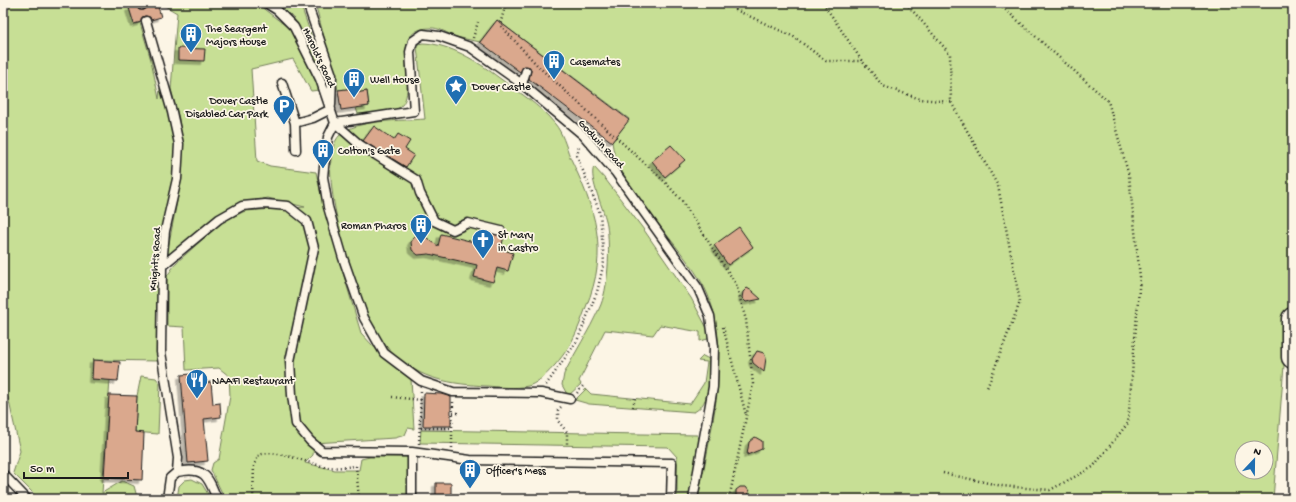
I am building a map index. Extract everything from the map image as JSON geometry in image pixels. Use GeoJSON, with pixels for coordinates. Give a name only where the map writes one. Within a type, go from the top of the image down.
{"type":"FeatureCollection","features":[{"type":"Feature","properties":{"kind":"highway"},"geometry":{"type":"LineString","coordinates":[[1293,319],[1293,357]]}},
{"type":"Feature","properties":{"kind":"lane","name":"Harold's Road"},"geometry":{"type":"LineString","coordinates":[[266,3],[277,10],[294,27],[320,79],[331,110]]}},
{"type":"Feature","properties":{"kind":"lane"},"geometry":{"type":"LineString","coordinates":[[307,3],[332,75],[331,110],[334,122],[360,145],[416,180],[420,193],[434,221],[453,230],[468,223],[501,232]]}},
{"type":"Feature","properties":{"kind":"lane","name":"Knight's Road"},"geometry":{"type":"LineString","coordinates":[[146,21],[172,112],[179,144],[177,179],[165,231],[162,266],[162,352],[178,458],[177,472],[170,478],[167,499]]}},
{"type":"Feature","properties":{"kind":"lane","name":"Godwin Road"},"geometry":{"type":"LineString","coordinates":[[334,122],[414,111],[410,52],[413,41],[423,34],[439,36],[470,48],[522,84],[583,135],[616,172],[684,266],[698,288],[710,316],[714,347],[712,387],[693,499]]}},
{"type":"Feature","properties":{"kind":"lane"},"geometry":{"type":"LineString","coordinates":[[522,84],[526,71]]}},
{"type":"Feature","properties":{"kind":"lane"},"geometry":{"type":"LineString","coordinates":[[282,83],[295,122],[296,150]]}},
{"type":"Feature","properties":{"kind":"lane"},"geometry":{"type":"LineString","coordinates":[[295,122],[314,118],[331,110]]}},
{"type":"Feature","properties":{"kind":"lane"},"geometry":{"type":"LineString","coordinates":[[334,122],[328,137],[323,177],[328,207],[343,258],[364,318],[384,353],[421,381],[453,392],[541,393],[570,399]]}},
{"type":"Feature","properties":{"kind":"lane"},"geometry":{"type":"LineString","coordinates":[[162,266],[219,219],[242,206],[265,204],[288,206],[307,221],[314,248],[290,361],[292,395],[296,424],[310,442],[322,450],[412,452],[470,460],[672,463],[671,499]]}},
{"type":"Feature","properties":{"kind":"lane"},"geometry":{"type":"LineString","coordinates":[[412,452],[412,499]]}},
{"type":"Feature","properties":{"kind":"lane"},"geometry":{"type":"LineString","coordinates":[[177,472],[190,469],[201,472],[210,480],[217,499]]}},
{"type":"Feature","properties":{"kind":"lane"},"geometry":{"type":"LineString","coordinates":[[3,474],[27,499]]}},
{"type":"Feature","properties":{"kind":"path"},"geometry":{"type":"LineString","coordinates":[[741,3],[736,10],[794,37],[826,61],[862,61]]}},
{"type":"Feature","properties":{"kind":"path"},"geometry":{"type":"LineString","coordinates":[[823,3],[862,61],[884,86],[920,99],[951,102]]}},
{"type":"Feature","properties":{"kind":"path"},"geometry":{"type":"LineString","coordinates":[[906,3],[950,54],[951,102],[998,186],[1020,302],[987,388]]}},
{"type":"Feature","properties":{"kind":"path"},"geometry":{"type":"LineString","coordinates":[[943,473],[1002,486],[1050,490],[1093,467],[1128,423],[1140,278],[1129,176],[1108,101],[998,3]]}},
{"type":"Feature","properties":{"kind":"path"},"geometry":{"type":"LineString","coordinates":[[470,48],[478,22]]}},
{"type":"Feature","properties":{"kind":"path"},"geometry":{"type":"LineString","coordinates":[[541,393],[577,341],[597,292],[604,262],[600,213],[577,156],[583,135]]}},
{"type":"Feature","properties":{"kind":"path"},"geometry":{"type":"LineString","coordinates":[[720,321],[724,327],[746,417]]}},
{"type":"Feature","properties":{"kind":"path"},"geometry":{"type":"LineString","coordinates":[[419,444],[419,429],[421,428],[421,381]]}},
{"type":"Feature","properties":{"kind":"path"},"geometry":{"type":"LineString","coordinates":[[452,444],[453,392]]}},
{"type":"Feature","properties":{"kind":"path"},"geometry":{"type":"LineString","coordinates":[[392,397],[421,400]]}},
{"type":"Feature","properties":{"kind":"path"},"geometry":{"type":"LineString","coordinates":[[633,407],[635,398]]}},
{"type":"Feature","properties":{"kind":"path"},"geometry":{"type":"LineString","coordinates":[[558,410],[558,420],[567,432],[567,445]]}},
{"type":"Feature","properties":{"kind":"path"},"geometry":{"type":"LineString","coordinates":[[452,413],[460,413]]}},
{"type":"Feature","properties":{"kind":"path"},"geometry":{"type":"LineString","coordinates":[[421,428],[452,428]]}},
{"type":"Feature","properties":{"kind":"path"},"geometry":{"type":"LineString","coordinates":[[357,451],[356,466],[359,499]]}},
{"type":"Feature","properties":{"kind":"path"},"geometry":{"type":"LineString","coordinates":[[253,499],[254,465],[259,455],[262,454],[280,455],[327,467],[356,466]]}},
{"type":"Feature","properties":{"kind":"green space"},"geometry":{"type":"Polygon","coordinates":[[[3,3],[135,3],[136,6],[129,8],[134,24],[140,23],[151,60],[159,99],[160,88],[173,125],[175,142],[174,179],[158,265],[158,361],[93,360],[92,379],[110,380],[102,493],[122,481],[134,486],[137,497],[140,499],[39,499],[13,473],[20,451],[8,397],[3,395],[3,3]]]}},
{"type":"Feature","properties":{"kind":"green space"},"geometry":{"type":"Polygon","coordinates":[[[160,3],[256,3],[290,29],[320,90],[311,91],[293,59],[251,69],[257,161],[270,166],[316,172],[326,216],[361,333],[386,360],[411,379],[414,429],[408,428],[405,435],[395,438],[314,443],[313,455],[305,463],[335,470],[359,470],[361,459],[370,457],[410,457],[410,499],[225,499],[211,470],[213,463],[219,459],[230,396],[229,376],[219,368],[186,370],[184,327],[167,326],[167,276],[176,263],[222,222],[245,211],[305,207],[268,198],[241,203],[166,259],[179,191],[183,149],[179,119],[171,89],[177,13],[160,3]]]}},
{"type":"Feature","properties":{"kind":"green space"},"geometry":{"type":"Polygon","coordinates":[[[273,3],[300,3],[325,75],[293,17],[273,3]]]}},
{"type":"Feature","properties":{"kind":"green space"},"geometry":{"type":"Polygon","coordinates":[[[315,3],[1293,3],[1293,256],[1273,499],[698,499],[713,423],[719,370],[719,344],[715,318],[708,295],[700,280],[642,203],[620,167],[612,142],[629,119],[497,20],[480,42],[456,37],[433,28],[416,31],[409,39],[406,50],[407,91],[404,102],[397,109],[384,112],[358,114],[356,108],[369,106],[367,91],[356,93],[355,88],[338,90],[315,3]]]}},
{"type":"Feature","properties":{"kind":"green space"},"geometry":{"type":"Polygon","coordinates":[[[423,43],[443,46],[472,59],[528,99],[549,117],[562,135],[592,212],[598,248],[597,267],[593,286],[581,320],[572,341],[559,360],[547,374],[528,386],[507,388],[461,384],[437,379],[414,370],[393,354],[375,331],[369,321],[353,278],[338,223],[333,195],[331,170],[333,149],[340,135],[357,126],[368,123],[425,119],[417,47],[418,44],[423,43]]]}},
{"type":"Feature","properties":{"kind":"green space"},"geometry":{"type":"Polygon","coordinates":[[[594,167],[606,180],[644,230],[691,298],[708,330],[708,339],[700,341],[700,332],[660,325],[653,335],[605,330],[579,381],[581,384],[568,396],[562,385],[564,374],[599,309],[607,280],[607,225],[593,179],[594,167]]]}},
{"type":"Feature","properties":{"kind":"green space"},"geometry":{"type":"Polygon","coordinates":[[[703,356],[709,359],[708,388],[704,403],[694,412],[589,404],[575,400],[586,389],[591,394],[690,404],[704,383],[707,362],[698,361],[703,356]]]}},
{"type":"Feature","properties":{"kind":"green space"},"geometry":{"type":"Polygon","coordinates":[[[141,376],[156,378],[160,383],[158,434],[135,432],[137,396],[141,376]]]}},
{"type":"Feature","properties":{"kind":"green space"},"geometry":{"type":"Polygon","coordinates":[[[421,430],[697,435],[700,440],[690,499],[677,499],[677,457],[668,447],[420,443],[421,430]]]}},
{"type":"Feature","properties":{"kind":"green space"},"geometry":{"type":"Polygon","coordinates":[[[192,479],[202,484],[211,499],[177,499],[179,486],[185,480],[192,479]]]}},
{"type":"Feature","properties":{"kind":"building"},"geometry":{"type":"Polygon","coordinates":[[[147,3],[157,3],[161,17],[151,20],[150,17],[145,16],[142,17],[141,22],[134,24],[129,8],[136,6],[139,10],[144,10],[147,8],[147,3]]]}},
{"type":"Feature","properties":{"kind":"building","name":"Casemates"},"geometry":{"type":"Polygon","coordinates":[[[497,20],[629,120],[612,142],[529,79],[531,70],[530,67],[524,66],[520,72],[480,42],[497,20]]]}},
{"type":"Feature","properties":{"kind":"building","name":"The Seargent Majors House"},"geometry":{"type":"Polygon","coordinates":[[[178,48],[205,49],[204,61],[178,60],[178,48]]]}},
{"type":"Feature","properties":{"kind":"building","name":"Well House"},"geometry":{"type":"Polygon","coordinates":[[[355,88],[356,93],[367,91],[369,106],[341,110],[338,90],[355,88]]]}},
{"type":"Feature","properties":{"kind":"building"},"geometry":{"type":"Polygon","coordinates":[[[374,126],[394,140],[398,134],[410,141],[405,149],[414,155],[406,167],[363,141],[374,126]]]}},
{"type":"Feature","properties":{"kind":"building"},"geometry":{"type":"Polygon","coordinates":[[[671,145],[685,160],[665,177],[652,161],[671,145]]]}},
{"type":"Feature","properties":{"kind":"building"},"geometry":{"type":"Polygon","coordinates":[[[739,227],[753,247],[728,265],[714,245],[739,227]]]}},
{"type":"Feature","properties":{"kind":"building","name":"St Mary in Castro"},"geometry":{"type":"Polygon","coordinates":[[[485,233],[504,236],[501,249],[513,253],[508,271],[497,268],[493,282],[474,277],[477,265],[429,254],[418,255],[412,250],[411,242],[415,236],[423,235],[438,246],[441,234],[482,244],[485,233]]]}},
{"type":"Feature","properties":{"kind":"building"},"geometry":{"type":"Polygon","coordinates":[[[747,288],[761,299],[746,302],[742,298],[743,292],[747,288]]]}},
{"type":"Feature","properties":{"kind":"building"},"geometry":{"type":"Polygon","coordinates":[[[757,351],[764,353],[766,358],[764,372],[753,363],[752,359],[757,351]]]}},
{"type":"Feature","properties":{"kind":"building"},"geometry":{"type":"Polygon","coordinates":[[[93,360],[120,362],[118,381],[92,379],[93,360]]]}},
{"type":"Feature","properties":{"kind":"building"},"geometry":{"type":"Polygon","coordinates":[[[201,373],[202,383],[211,382],[213,404],[220,403],[221,417],[204,419],[208,461],[188,463],[181,375],[201,373]]]}},
{"type":"Feature","properties":{"kind":"building"},"geometry":{"type":"Polygon","coordinates":[[[424,393],[441,394],[451,397],[451,426],[423,426],[424,393]]]}},
{"type":"Feature","properties":{"kind":"building"},"geometry":{"type":"Polygon","coordinates":[[[109,395],[137,396],[135,432],[144,433],[142,480],[104,478],[109,395]]]}},
{"type":"Feature","properties":{"kind":"building"},"geometry":{"type":"Polygon","coordinates":[[[755,437],[762,441],[762,449],[747,455],[749,442],[755,437]]]}},
{"type":"Feature","properties":{"kind":"building"},"geometry":{"type":"Polygon","coordinates":[[[436,483],[451,483],[451,499],[436,499],[436,483]]]}},
{"type":"Feature","properties":{"kind":"building"},"geometry":{"type":"Polygon","coordinates":[[[740,487],[746,487],[749,491],[748,499],[739,499],[736,495],[736,490],[740,487]]]}},
{"type":"Feature","properties":{"kind":"place","name":"The Seargent Majors House"},"geometry":{"type":"Point","coordinates":[191,54]}},
{"type":"Feature","properties":{"kind":"place","name":"Casemates"},"geometry":{"type":"Point","coordinates":[554,80]}},
{"type":"Feature","properties":{"kind":"place","name":"Well House"},"geometry":{"type":"Point","coordinates":[354,98]}},
{"type":"Feature","properties":{"kind":"place","name":"Dover Castle"},"geometry":{"type":"Point","coordinates":[456,106]}},
{"type":"Feature","properties":{"kind":"place","name":"Dover Castle Disabled Car Park"},"geometry":{"type":"Point","coordinates":[284,126]}},
{"type":"Feature","properties":{"kind":"place","name":"Colton's Gate"},"geometry":{"type":"Point","coordinates":[323,170]}},
{"type":"Feature","properties":{"kind":"place","name":"Roman Pharos"},"geometry":{"type":"Point","coordinates":[421,244]}},
{"type":"Feature","properties":{"kind":"place","name":"St Mary in Castro"},"geometry":{"type":"Point","coordinates":[483,260]}},
{"type":"Feature","properties":{"kind":"place","name":"NAAFI Restaurant"},"geometry":{"type":"Point","coordinates":[197,400]}},
{"type":"Feature","properties":{"kind":"place","name":"Officer's Mess"},"geometry":{"type":"Point","coordinates":[470,490]}}]}
